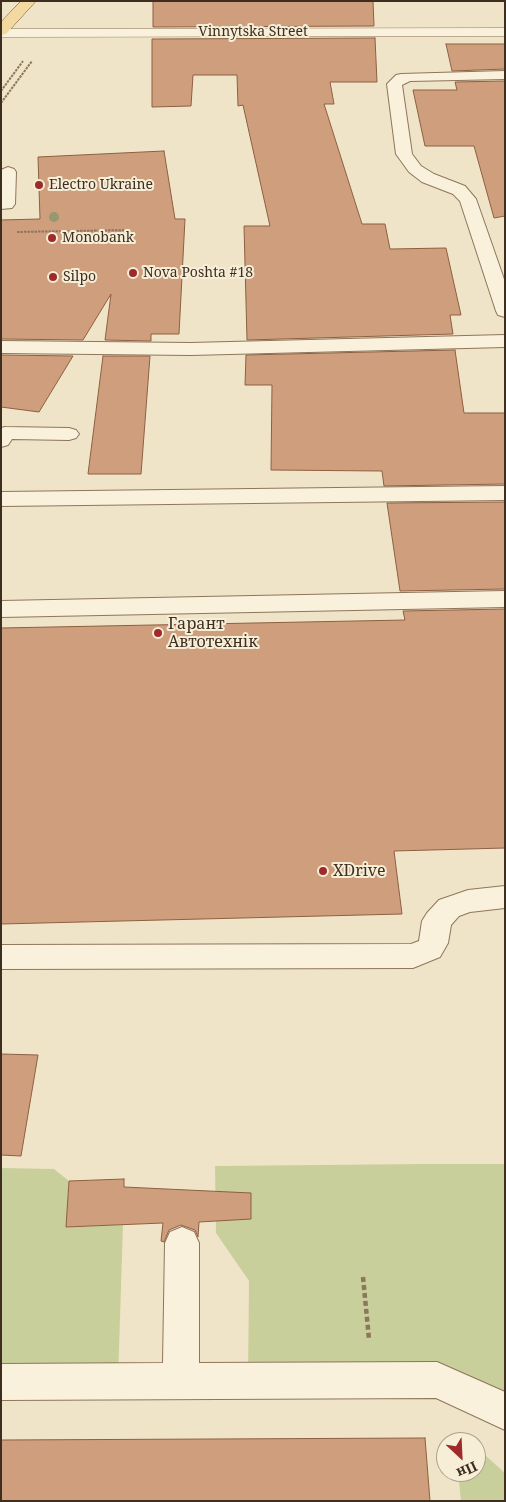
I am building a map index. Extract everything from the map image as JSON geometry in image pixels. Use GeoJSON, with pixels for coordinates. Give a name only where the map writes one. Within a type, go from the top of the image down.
{"type":"FeatureCollection","features":[{"type":"Feature","properties":{"kind":"main road"},"geometry":{"type":"LineString","coordinates":[[1,32],[28,1]]}},
{"type":"Feature","properties":{"kind":"street","name":"Vinnytska Street"},"geometry":{"type":"LineString","coordinates":[[1,32],[505,32]]}},
{"type":"Feature","properties":{"kind":"lane"},"geometry":{"type":"LineString","coordinates":[[505,74],[410,76],[401,78],[394,84],[404,154],[415,169],[428,178],[459,190],[468,199],[505,311]]}},
{"type":"Feature","properties":{"kind":"lane"},"geometry":{"type":"LineString","coordinates":[[1,204],[6,204],[8,172]]}},
{"type":"Feature","properties":{"kind":"lane"},"geometry":{"type":"LineString","coordinates":[[1,347],[191,349],[505,341]]}},
{"type":"Feature","properties":{"kind":"lane"},"geometry":{"type":"LineString","coordinates":[[1,441],[5,433],[69,434]]}},
{"type":"Feature","properties":{"kind":"lane"},"geometry":{"type":"LineString","coordinates":[[1,499],[505,493]]}},
{"type":"Feature","properties":{"kind":"lane"},"geometry":{"type":"LineString","coordinates":[[1,609],[505,599]]}},
{"type":"Feature","properties":{"kind":"lane"},"geometry":{"type":"LineString","coordinates":[[1,957],[414,956],[430,948],[433,943],[437,921],[449,908],[468,901],[505,897]]}},
{"type":"Feature","properties":{"kind":"lane"},"geometry":{"type":"LineString","coordinates":[[180,1381],[182,1243]]}},
{"type":"Feature","properties":{"kind":"lane"},"geometry":{"type":"LineString","coordinates":[[1,1382],[437,1380],[505,1411]]}},
{"type":"Feature","properties":{"kind":"path"},"geometry":{"type":"LineString","coordinates":[[11,232],[128,230]]}},
{"type":"Feature","properties":{"kind":"path"},"geometry":{"type":"LineString","coordinates":[[363,1277],[373,1380]]}},
{"type":"Feature","properties":{"kind":"green space"},"geometry":{"type":"Polygon","coordinates":[[[505,1164],[505,1411],[437,1380],[248,1381],[249,1281],[216,1233],[215,1166],[505,1164]]]}},
{"type":"Feature","properties":{"kind":"green space"},"geometry":{"type":"Polygon","coordinates":[[[1,1168],[54,1169],[69,1181],[67,1227],[123,1225],[118,1381],[1,1382],[1,1168]]]}},
{"type":"Feature","properties":{"kind":"green space"},"geometry":{"type":"Polygon","coordinates":[[[486,1456],[505,1473],[505,1501],[461,1501],[459,1482],[486,1482],[486,1456]]]}},
{"type":"Feature","properties":{"kind":"building"},"geometry":{"type":"Polygon","coordinates":[[[153,1],[373,1],[374,26],[153,27],[153,1]]]}},
{"type":"Feature","properties":{"kind":"building"},"geometry":{"type":"Polygon","coordinates":[[[375,38],[377,82],[330,82],[334,104],[324,104],[362,224],[385,224],[390,249],[446,248],[461,315],[450,315],[453,334],[247,340],[244,226],[270,226],[243,105],[238,106],[237,75],[193,75],[191,106],[152,107],[152,39],[375,38]]]}},
{"type":"Feature","properties":{"kind":"building"},"geometry":{"type":"Polygon","coordinates":[[[446,44],[505,44],[505,69],[452,71],[446,44]]]}},
{"type":"Feature","properties":{"kind":"building"},"geometry":{"type":"Polygon","coordinates":[[[505,81],[505,216],[494,218],[474,146],[425,146],[413,90],[457,90],[455,82],[505,81]]]}},
{"type":"Feature","properties":{"kind":"building"},"geometry":{"type":"Polygon","coordinates":[[[164,151],[175,219],[185,219],[179,334],[151,334],[151,341],[105,340],[111,294],[83,340],[1,339],[1,220],[40,219],[38,157],[164,151]]]}},
{"type":"Feature","properties":{"kind":"building"},"geometry":{"type":"Polygon","coordinates":[[[455,350],[464,413],[505,413],[505,484],[384,486],[382,471],[271,470],[272,385],[245,385],[246,355],[455,350]]]}},
{"type":"Feature","properties":{"kind":"building"},"geometry":{"type":"Polygon","coordinates":[[[1,355],[73,356],[39,412],[1,407],[1,355]]]}},
{"type":"Feature","properties":{"kind":"building"},"geometry":{"type":"Polygon","coordinates":[[[103,356],[150,356],[141,474],[88,474],[103,356]]]}},
{"type":"Feature","properties":{"kind":"building"},"geometry":{"type":"Polygon","coordinates":[[[505,502],[505,589],[400,591],[387,503],[505,502]]]}},
{"type":"Feature","properties":{"kind":"building"},"geometry":{"type":"Polygon","coordinates":[[[505,609],[505,848],[394,851],[402,914],[1,924],[1,628],[405,620],[403,611],[505,609]]]}},
{"type":"Feature","properties":{"kind":"building"},"geometry":{"type":"Polygon","coordinates":[[[1,1054],[38,1055],[21,1156],[1,1155],[1,1054]]]}},
{"type":"Feature","properties":{"kind":"building"},"geometry":{"type":"Polygon","coordinates":[[[124,1179],[124,1187],[251,1193],[251,1219],[199,1222],[198,1237],[195,1230],[181,1225],[169,1230],[164,1242],[161,1241],[163,1223],[66,1227],[69,1181],[124,1179]]]}},
{"type":"Feature","properties":{"kind":"building"},"geometry":{"type":"Polygon","coordinates":[[[425,1438],[430,1501],[1,1501],[1,1440],[425,1438]]]}},
{"type":"Feature","properties":{"kind":"place","name":"Electro Ukraine"},"geometry":{"type":"Point","coordinates":[39,185]}},
{"type":"Feature","properties":{"kind":"place","name":"Monobank"},"geometry":{"type":"Point","coordinates":[52,238]}},
{"type":"Feature","properties":{"kind":"place","name":"Nova Poshta #18"},"geometry":{"type":"Point","coordinates":[133,273]}},
{"type":"Feature","properties":{"kind":"place","name":"Silpo"},"geometry":{"type":"Point","coordinates":[53,277]}},
{"type":"Feature","properties":{"kind":"place","name":"Гарант Автотехнік"},"geometry":{"type":"Point","coordinates":[158,633]}},
{"type":"Feature","properties":{"kind":"place","name":"XDrive"},"geometry":{"type":"Point","coordinates":[323,871]}}]}
